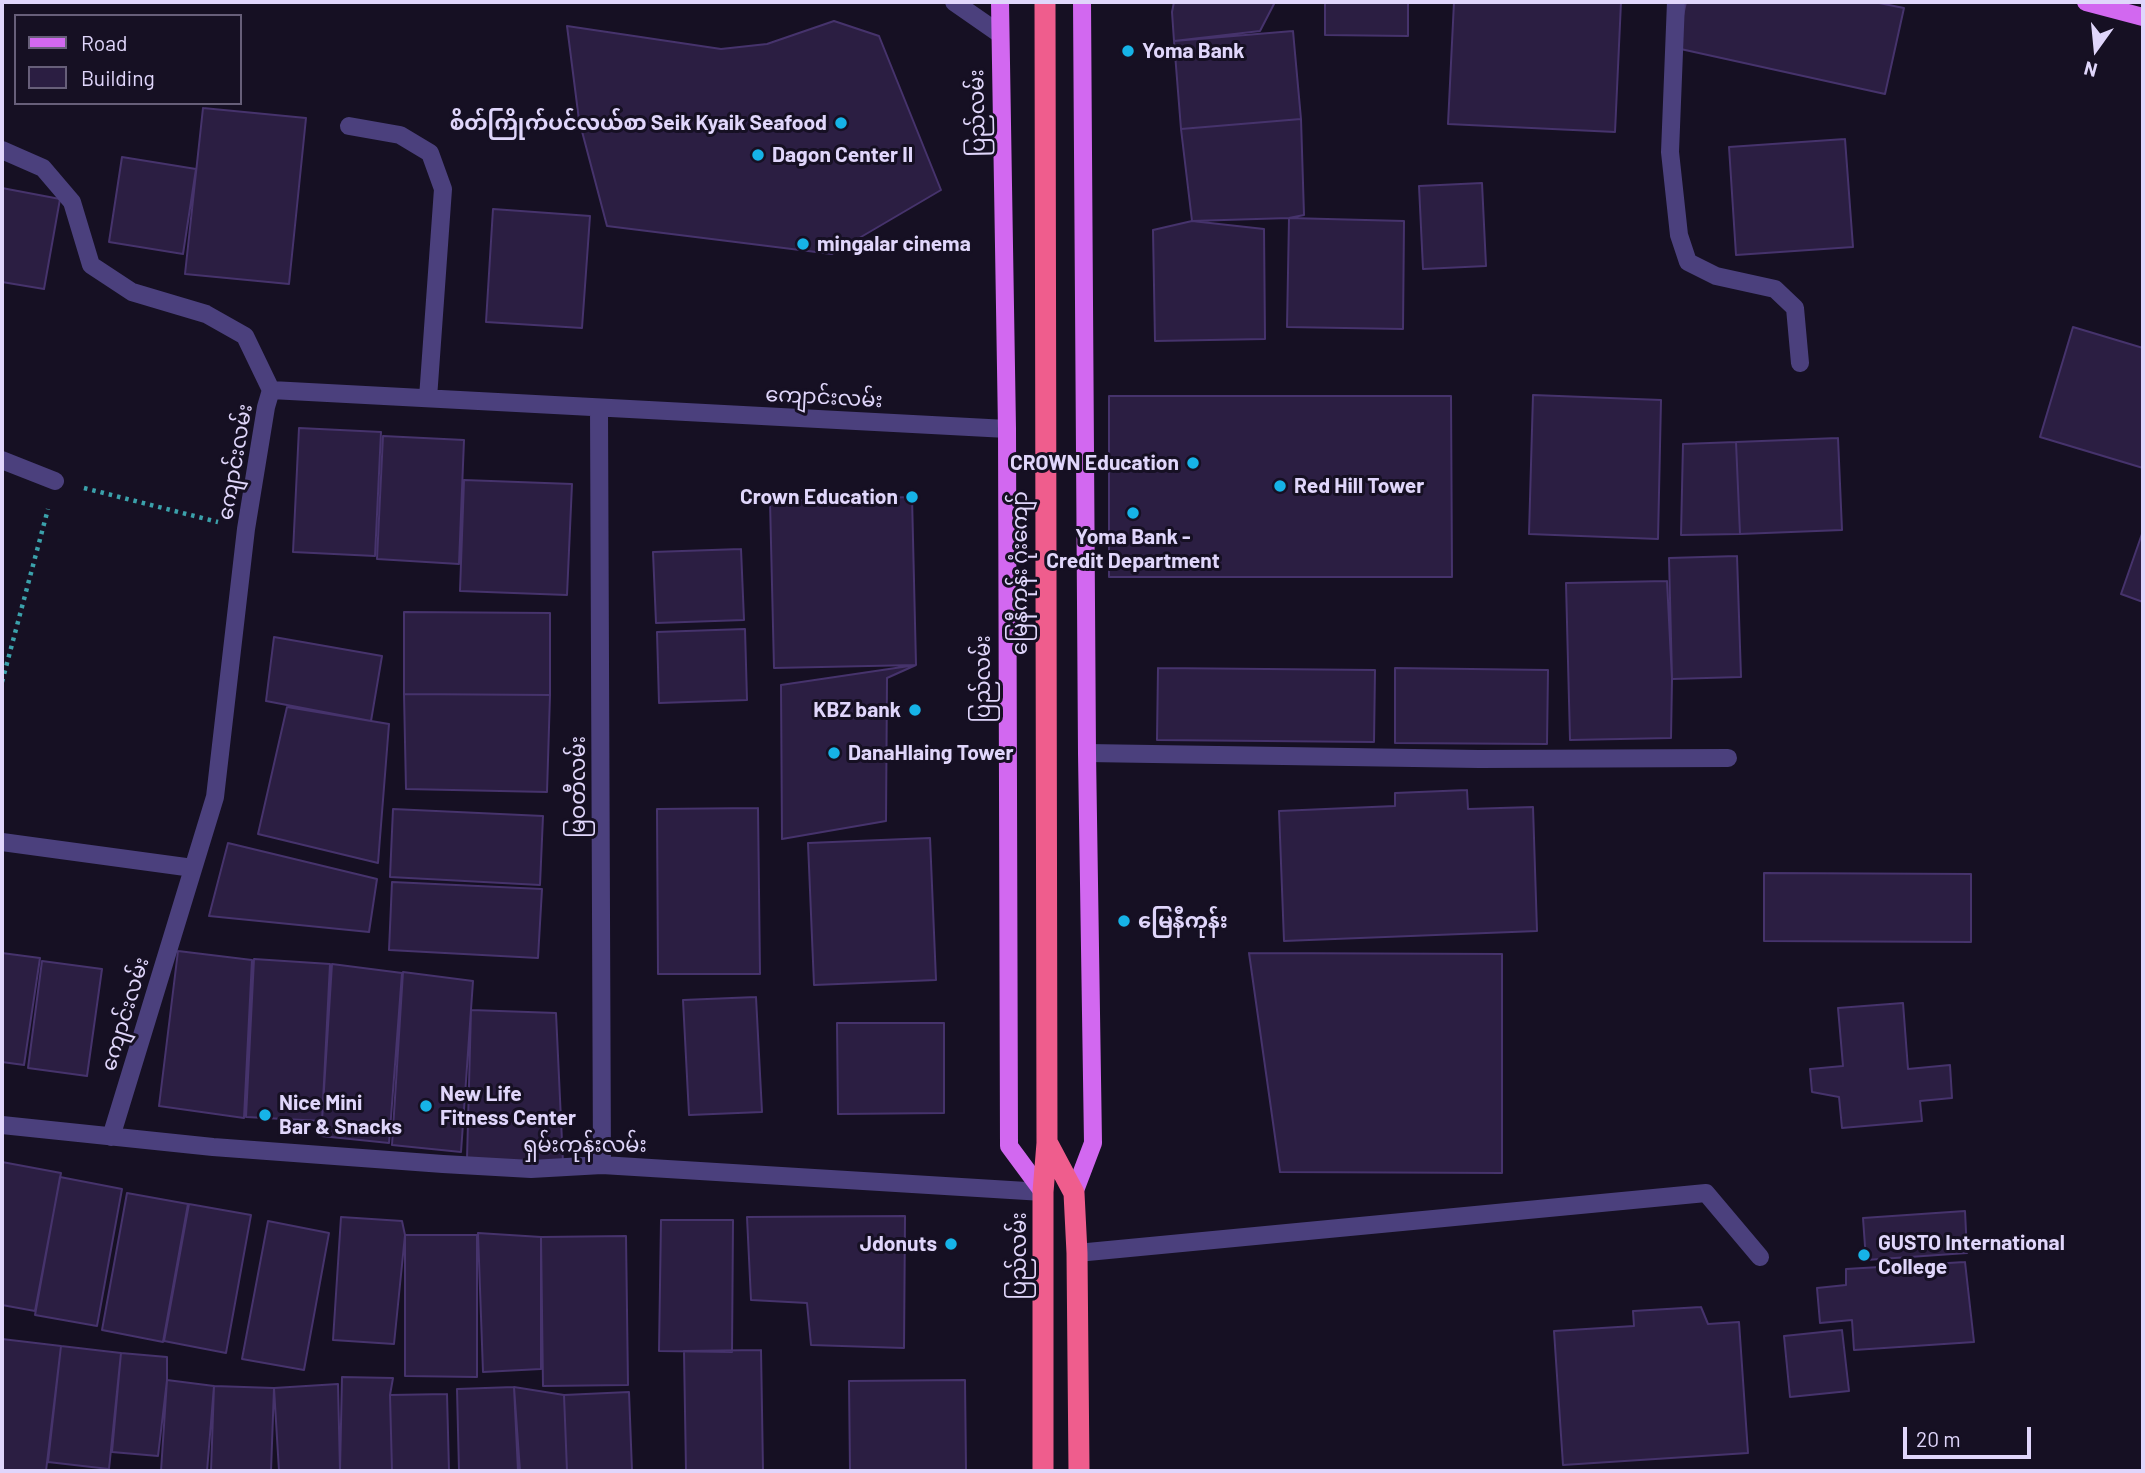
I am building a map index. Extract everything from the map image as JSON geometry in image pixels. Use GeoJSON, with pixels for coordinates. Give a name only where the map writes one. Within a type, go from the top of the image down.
{"type":"FeatureCollection","features":[{"type":"Feature","properties":{"kind":"highway","name":"မြေနီကုန်း ဂုံးကျော်"},"geometry":{"type":"LineString","coordinates":[[1043,1192],[1047,1143],[1045,2]]}},
{"type":"Feature","properties":{"kind":"highway"},"geometry":{"type":"LineString","coordinates":[[1047,1143],[1074,1193],[1079,1471]]}},
{"type":"Feature","properties":{"kind":"highway","name":"ပြည်လမ်း"},"geometry":{"type":"LineString","coordinates":[[1043,1192],[1043,1471]]}},
{"type":"Feature","properties":{"kind":"main road","name":"ပြည်လမ်း"},"geometry":{"type":"LineString","coordinates":[[1000,2],[1007,429],[1009,1146],[1043,1192]]}},
{"type":"Feature","properties":{"kind":"main road"},"geometry":{"type":"LineString","coordinates":[[1074,1193],[1093,1143],[1087,753],[1082,2]]}},
{"type":"Feature","properties":{"kind":"main road"},"geometry":{"type":"LineString","coordinates":[[2096,3],[2143,17]]}},
{"type":"Feature","properties":{"kind":"street"},"geometry":{"type":"LineString","coordinates":[[954,2],[1000,34]]}},
{"type":"Feature","properties":{"kind":"street"},"geometry":{"type":"LineString","coordinates":[[1676,2],[1670,152],[1679,235],[1688,262],[1716,276],[1775,289],[1795,308],[1800,363]]}},
{"type":"Feature","properties":{"kind":"street"},"geometry":{"type":"LineString","coordinates":[[349,126],[400,135],[430,153],[443,189],[428,398]]}},
{"type":"Feature","properties":{"kind":"street"},"geometry":{"type":"LineString","coordinates":[[2,150],[43,168],[72,202],[91,265],[132,292],[206,314],[245,336],[271,390]]}},
{"type":"Feature","properties":{"kind":"street","name":"ကျောင်းလမ်း"},"geometry":{"type":"LineString","coordinates":[[111,1137],[215,797],[246,529],[271,390],[1007,429]]}},
{"type":"Feature","properties":{"kind":"street","name":"မြဝတီလမ်း"},"geometry":{"type":"LineString","coordinates":[[599,408],[602,1165]]}},
{"type":"Feature","properties":{"kind":"street"},"geometry":{"type":"LineString","coordinates":[[2,460],[55,481]]}},
{"type":"Feature","properties":{"kind":"street"},"geometry":{"type":"LineString","coordinates":[[1087,753],[1479,759],[1728,758]]}},
{"type":"Feature","properties":{"kind":"street"},"geometry":{"type":"LineString","coordinates":[[2,842],[193,867]]}},
{"type":"Feature","properties":{"kind":"street","name":"ရှမ်းကုန်းလမ်း"},"geometry":{"type":"LineString","coordinates":[[2,1125],[213,1147],[443,1164],[530,1169],[602,1165],[1043,1192]]}},
{"type":"Feature","properties":{"kind":"street"},"geometry":{"type":"LineString","coordinates":[[1077,1253],[1706,1193],[1760,1256]]}},
{"type":"Feature","properties":{"kind":"path"},"geometry":{"type":"LineString","coordinates":[[2,682],[55,481],[246,529]]}},
{"type":"Feature","properties":{"kind":"building"},"geometry":{"type":"Polygon","coordinates":[[[1174,2],[1275,2],[1260,31],[1174,41],[1174,2]]]}},
{"type":"Feature","properties":{"kind":"building"},"geometry":{"type":"Polygon","coordinates":[[[1325,2],[1408,2],[1408,36],[1325,35],[1325,2]]]}},
{"type":"Feature","properties":{"kind":"building"},"geometry":{"type":"Polygon","coordinates":[[[1454,2],[1621,2],[1615,132],[1448,124],[1454,2]]]}},
{"type":"Feature","properties":{"kind":"building"},"geometry":{"type":"Polygon","coordinates":[[[1686,2],[1874,2],[1904,8],[1885,94],[1676,48],[1686,2]]]}},
{"type":"Feature","properties":{"kind":"building","name":"Dagon Center II"},"geometry":{"type":"Polygon","coordinates":[[[834,21],[879,36],[941,190],[832,254],[607,226],[579,120],[567,26],[721,49],[767,44],[834,21]]]}},
{"type":"Feature","properties":{"kind":"building"},"geometry":{"type":"Polygon","coordinates":[[[1293,31],[1301,119],[1181,129],[1174,41],[1293,31]]]}},
{"type":"Feature","properties":{"kind":"building"},"geometry":{"type":"Polygon","coordinates":[[[203,108],[306,118],[289,284],[185,274],[203,108]]]}},
{"type":"Feature","properties":{"kind":"building"},"geometry":{"type":"Polygon","coordinates":[[[1301,119],[1304,215],[1289,218],[1192,221],[1181,129],[1301,119]]]}},
{"type":"Feature","properties":{"kind":"building"},"geometry":{"type":"Polygon","coordinates":[[[1845,139],[1853,247],[1736,255],[1729,147],[1845,139]]]}},
{"type":"Feature","properties":{"kind":"building"},"geometry":{"type":"Polygon","coordinates":[[[122,157],[196,169],[183,254],[109,242],[122,157]]]}},
{"type":"Feature","properties":{"kind":"building"},"geometry":{"type":"Polygon","coordinates":[[[1482,183],[1486,266],[1423,269],[1419,186],[1482,183]]]}},
{"type":"Feature","properties":{"kind":"building"},"geometry":{"type":"Polygon","coordinates":[[[2,188],[60,199],[44,289],[2,282],[2,188]]]}},
{"type":"Feature","properties":{"kind":"building"},"geometry":{"type":"Polygon","coordinates":[[[493,209],[590,216],[582,328],[486,322],[493,209]]]}},
{"type":"Feature","properties":{"kind":"building"},"geometry":{"type":"Polygon","coordinates":[[[1289,218],[1404,221],[1403,329],[1287,327],[1289,218]]]}},
{"type":"Feature","properties":{"kind":"building"},"geometry":{"type":"Polygon","coordinates":[[[1192,221],[1264,229],[1265,339],[1155,341],[1153,230],[1192,221]]]}},
{"type":"Feature","properties":{"kind":"building"},"geometry":{"type":"Polygon","coordinates":[[[2073,327],[2143,348],[2143,468],[2040,437],[2073,327]]]}},
{"type":"Feature","properties":{"kind":"building"},"geometry":{"type":"Polygon","coordinates":[[[1533,395],[1661,400],[1658,539],[1529,534],[1533,395]]]}},
{"type":"Feature","properties":{"kind":"building","name":"Red Hill Tower"},"geometry":{"type":"Polygon","coordinates":[[[1109,396],[1451,396],[1452,577],[1109,577],[1109,396]]]}},
{"type":"Feature","properties":{"kind":"building"},"geometry":{"type":"Polygon","coordinates":[[[299,428],[381,432],[375,556],[293,552],[299,428]]]}},
{"type":"Feature","properties":{"kind":"building"},"geometry":{"type":"Polygon","coordinates":[[[383,436],[464,440],[459,564],[377,559],[383,436]]]}},
{"type":"Feature","properties":{"kind":"building"},"geometry":{"type":"Polygon","coordinates":[[[1838,438],[1842,530],[1740,534],[1736,442],[1838,438]]]}},
{"type":"Feature","properties":{"kind":"building"},"geometry":{"type":"Polygon","coordinates":[[[1736,442],[1740,534],[1681,535],[1683,444],[1736,442]]]}},
{"type":"Feature","properties":{"kind":"building"},"geometry":{"type":"Polygon","coordinates":[[[464,480],[572,484],[567,595],[460,591],[464,480]]]}},
{"type":"Feature","properties":{"kind":"building"},"geometry":{"type":"Polygon","coordinates":[[[912,497],[916,665],[774,668],[770,501],[912,497]]]}},
{"type":"Feature","properties":{"kind":"building"},"geometry":{"type":"Polygon","coordinates":[[[2143,531],[2143,602],[2121,594],[2143,531]]]}},
{"type":"Feature","properties":{"kind":"building"},"geometry":{"type":"Polygon","coordinates":[[[741,549],[744,620],[656,623],[653,552],[741,549]]]}},
{"type":"Feature","properties":{"kind":"building"},"geometry":{"type":"Polygon","coordinates":[[[1737,556],[1741,677],[1672,679],[1669,558],[1737,556]]]}},
{"type":"Feature","properties":{"kind":"building"},"geometry":{"type":"Polygon","coordinates":[[[1667,581],[1672,679],[1671,738],[1570,740],[1566,583],[1667,581]]]}},
{"type":"Feature","properties":{"kind":"building"},"geometry":{"type":"Polygon","coordinates":[[[404,612],[550,613],[550,695],[404,694],[404,612]]]}},
{"type":"Feature","properties":{"kind":"building"},"geometry":{"type":"Polygon","coordinates":[[[745,629],[747,700],[659,703],[657,632],[745,629]]]}},
{"type":"Feature","properties":{"kind":"building"},"geometry":{"type":"Polygon","coordinates":[[[274,637],[382,656],[371,721],[266,701],[274,637]]]}},
{"type":"Feature","properties":{"kind":"building","name":"DanaHlaing Tower"},"geometry":{"type":"Polygon","coordinates":[[[916,665],[887,678],[886,821],[782,839],[781,685],[916,665]]]}},
{"type":"Feature","properties":{"kind":"building"},"geometry":{"type":"Polygon","coordinates":[[[1158,668],[1375,670],[1374,742],[1157,740],[1158,668]]]}},
{"type":"Feature","properties":{"kind":"building"},"geometry":{"type":"Polygon","coordinates":[[[1395,668],[1548,670],[1547,744],[1395,743],[1395,668]]]}},
{"type":"Feature","properties":{"kind":"building"},"geometry":{"type":"Polygon","coordinates":[[[404,694],[550,695],[547,792],[406,789],[404,694]]]}},
{"type":"Feature","properties":{"kind":"building"},"geometry":{"type":"Polygon","coordinates":[[[287,707],[389,724],[378,863],[258,834],[287,707]]]}},
{"type":"Feature","properties":{"kind":"building"},"geometry":{"type":"Polygon","coordinates":[[[1467,790],[1468,809],[1533,807],[1537,931],[1284,941],[1279,811],[1395,806],[1395,793],[1467,790]]]}},
{"type":"Feature","properties":{"kind":"building"},"geometry":{"type":"Polygon","coordinates":[[[758,808],[760,974],[658,974],[657,809],[758,808]]]}},
{"type":"Feature","properties":{"kind":"building"},"geometry":{"type":"Polygon","coordinates":[[[393,809],[543,816],[540,885],[390,877],[393,809]]]}},
{"type":"Feature","properties":{"kind":"building"},"geometry":{"type":"Polygon","coordinates":[[[930,838],[936,980],[814,985],[808,843],[930,838]]]}},
{"type":"Feature","properties":{"kind":"building"},"geometry":{"type":"Polygon","coordinates":[[[228,843],[377,879],[369,932],[209,916],[228,843]]]}},
{"type":"Feature","properties":{"kind":"building"},"geometry":{"type":"Polygon","coordinates":[[[1764,873],[1971,874],[1971,942],[1764,941],[1764,873]]]}},
{"type":"Feature","properties":{"kind":"building"},"geometry":{"type":"Polygon","coordinates":[[[392,882],[542,889],[538,958],[389,950],[392,882]]]}},
{"type":"Feature","properties":{"kind":"building"},"geometry":{"type":"Polygon","coordinates":[[[178,951],[252,960],[244,1118],[159,1106],[178,951]]]}},
{"type":"Feature","properties":{"kind":"building"},"geometry":{"type":"Polygon","coordinates":[[[2,953],[40,958],[24,1065],[2,1062],[2,953]]]}},
{"type":"Feature","properties":{"kind":"building"},"geometry":{"type":"Polygon","coordinates":[[[1249,953],[1502,954],[1502,1173],[1280,1172],[1249,953]]]}},
{"type":"Feature","properties":{"kind":"building"},"geometry":{"type":"Polygon","coordinates":[[[254,959],[330,964],[322,1121],[246,1117],[254,959]]]}},
{"type":"Feature","properties":{"kind":"building"},"geometry":{"type":"Polygon","coordinates":[[[42,961],[102,969],[87,1076],[28,1068],[42,961]]]}},
{"type":"Feature","properties":{"kind":"building"},"geometry":{"type":"Polygon","coordinates":[[[332,964],[402,973],[389,1143],[321,1136],[332,964]]]}},
{"type":"Feature","properties":{"kind":"building"},"geometry":{"type":"Polygon","coordinates":[[[403,972],[473,981],[461,1152],[392,1145],[403,972]]]}},
{"type":"Feature","properties":{"kind":"building"},"geometry":{"type":"Polygon","coordinates":[[[756,997],[762,1112],[689,1115],[683,1000],[756,997]]]}},
{"type":"Feature","properties":{"kind":"building"},"geometry":{"type":"Polygon","coordinates":[[[1903,1003],[1908,1069],[1950,1065],[1952,1098],[1920,1101],[1922,1121],[1842,1128],[1839,1097],[1812,1092],[1810,1069],[1843,1066],[1838,1008],[1903,1003]]]}},
{"type":"Feature","properties":{"kind":"building"},"geometry":{"type":"Polygon","coordinates":[[[471,1010],[556,1013],[563,1163],[467,1159],[471,1010]]]}},
{"type":"Feature","properties":{"kind":"building"},"geometry":{"type":"Polygon","coordinates":[[[837,1023],[944,1023],[944,1113],[838,1114],[837,1023]]]}},
{"type":"Feature","properties":{"kind":"building"},"geometry":{"type":"Polygon","coordinates":[[[2,1162],[61,1173],[35,1311],[2,1305],[2,1162]]]}},
{"type":"Feature","properties":{"kind":"building"},"geometry":{"type":"Polygon","coordinates":[[[60,1177],[122,1189],[97,1326],[35,1315],[60,1177]]]}},
{"type":"Feature","properties":{"kind":"building"},"geometry":{"type":"Polygon","coordinates":[[[127,1193],[188,1204],[163,1342],[102,1330],[127,1193]]]}},
{"type":"Feature","properties":{"kind":"building"},"geometry":{"type":"Polygon","coordinates":[[[189,1204],[251,1215],[226,1353],[164,1341],[189,1204]]]}},
{"type":"Feature","properties":{"kind":"building"},"geometry":{"type":"Polygon","coordinates":[[[1965,1211],[1967,1253],[1866,1260],[1863,1218],[1965,1211]]]}},
{"type":"Feature","properties":{"kind":"building"},"geometry":{"type":"Polygon","coordinates":[[[905,1216],[904,1348],[811,1345],[807,1303],[751,1300],[747,1217],[905,1216]]]}},
{"type":"Feature","properties":{"kind":"building"},"geometry":{"type":"Polygon","coordinates":[[[341,1217],[402,1221],[405,1235],[394,1344],[333,1340],[341,1217]]]}},
{"type":"Feature","properties":{"kind":"building"},"geometry":{"type":"Polygon","coordinates":[[[661,1220],[733,1220],[732,1352],[659,1351],[661,1220]]]}},
{"type":"Feature","properties":{"kind":"building"},"geometry":{"type":"Polygon","coordinates":[[[268,1221],[329,1233],[304,1370],[242,1359],[268,1221]]]}},
{"type":"Feature","properties":{"kind":"building"},"geometry":{"type":"Polygon","coordinates":[[[478,1233],[541,1237],[541,1369],[483,1372],[478,1233]]]}},
{"type":"Feature","properties":{"kind":"building"},"geometry":{"type":"Polygon","coordinates":[[[405,1235],[477,1235],[477,1377],[405,1376],[405,1235]]]}},
{"type":"Feature","properties":{"kind":"building"},"geometry":{"type":"Polygon","coordinates":[[[626,1236],[628,1385],[543,1386],[541,1237],[626,1236]]]}},
{"type":"Feature","properties":{"kind":"building"},"geometry":{"type":"Polygon","coordinates":[[[1965,1262],[1974,1342],[1854,1350],[1852,1320],[1820,1323],[1817,1288],[1846,1285],[1846,1269],[1965,1262]]]}},
{"type":"Feature","properties":{"kind":"building"},"geometry":{"type":"Polygon","coordinates":[[[1701,1307],[1708,1324],[1739,1322],[1748,1453],[1563,1465],[1554,1331],[1634,1326],[1633,1311],[1701,1307]]]}},
{"type":"Feature","properties":{"kind":"building"},"geometry":{"type":"Polygon","coordinates":[[[1842,1330],[1849,1391],[1790,1397],[1784,1336],[1842,1330]]]}},
{"type":"Feature","properties":{"kind":"building"},"geometry":{"type":"Polygon","coordinates":[[[2,1339],[61,1346],[46,1471],[2,1471],[2,1339]]]}},
{"type":"Feature","properties":{"kind":"building"},"geometry":{"type":"Polygon","coordinates":[[[61,1346],[121,1353],[109,1469],[48,1462],[61,1346]]]}},
{"type":"Feature","properties":{"kind":"building"},"geometry":{"type":"Polygon","coordinates":[[[761,1350],[763,1471],[686,1471],[684,1351],[761,1350]]]}},
{"type":"Feature","properties":{"kind":"building"},"geometry":{"type":"Polygon","coordinates":[[[121,1353],[167,1357],[158,1456],[112,1452],[121,1353]]]}},
{"type":"Feature","properties":{"kind":"building"},"geometry":{"type":"Polygon","coordinates":[[[342,1377],[393,1378],[390,1395],[392,1471],[340,1471],[342,1377]]]}},
{"type":"Feature","properties":{"kind":"building"},"geometry":{"type":"Polygon","coordinates":[[[167,1380],[214,1386],[207,1471],[161,1471],[167,1380]]]}},
{"type":"Feature","properties":{"kind":"building"},"geometry":{"type":"Polygon","coordinates":[[[965,1380],[966,1471],[850,1471],[849,1381],[965,1380]]]}},
{"type":"Feature","properties":{"kind":"building"},"geometry":{"type":"Polygon","coordinates":[[[338,1384],[340,1471],[279,1471],[274,1388],[338,1384]]]}},
{"type":"Feature","properties":{"kind":"building"},"geometry":{"type":"Polygon","coordinates":[[[214,1386],[274,1388],[271,1471],[211,1471],[214,1386]]]}},
{"type":"Feature","properties":{"kind":"building"},"geometry":{"type":"Polygon","coordinates":[[[514,1387],[518,1471],[459,1471],[457,1389],[514,1387]]]}},
{"type":"Feature","properties":{"kind":"building"},"geometry":{"type":"Polygon","coordinates":[[[514,1387],[564,1395],[567,1471],[520,1471],[514,1387]]]}},
{"type":"Feature","properties":{"kind":"building"},"geometry":{"type":"Polygon","coordinates":[[[629,1392],[632,1471],[567,1471],[564,1395],[629,1392]]]}},
{"type":"Feature","properties":{"kind":"building"},"geometry":{"type":"Polygon","coordinates":[[[447,1394],[449,1471],[392,1471],[390,1395],[447,1394]]]}},
{"type":"Feature","properties":{"kind":"place","name":"Yoma Bank"},"geometry":{"type":"Point","coordinates":[1128,51]}},
{"type":"Feature","properties":{"kind":"place","name":"စိတ်ကြိုက်ပင်လယ်စာ Seik Kyaik Seafood"},"geometry":{"type":"Point","coordinates":[841,123]}},
{"type":"Feature","properties":{"kind":"place","name":"Dagon Center II"},"geometry":{"type":"Point","coordinates":[758,155]}},
{"type":"Feature","properties":{"kind":"place","name":"mingalar cinema"},"geometry":{"type":"Point","coordinates":[803,244]}},
{"type":"Feature","properties":{"kind":"place","name":"CROWN Education"},"geometry":{"type":"Point","coordinates":[1193,463]}},
{"type":"Feature","properties":{"kind":"place","name":"Red Hill Tower"},"geometry":{"type":"Point","coordinates":[1280,486]}},
{"type":"Feature","properties":{"kind":"place","name":"Crown Education"},"geometry":{"type":"Point","coordinates":[912,497]}},
{"type":"Feature","properties":{"kind":"place","name":"Yoma Bank - Credit Department"},"geometry":{"type":"Point","coordinates":[1133,513]}},
{"type":"Feature","properties":{"kind":"place","name":"KBZ bank"},"geometry":{"type":"Point","coordinates":[915,710]}},
{"type":"Feature","properties":{"kind":"place","name":"DanaHlaing Tower"},"geometry":{"type":"Point","coordinates":[834,753]}},
{"type":"Feature","properties":{"kind":"place","name":"မြေနီကုန်း"},"geometry":{"type":"Point","coordinates":[1124,921]}},
{"type":"Feature","properties":{"kind":"place","name":"New Life Fitness Center"},"geometry":{"type":"Point","coordinates":[426,1106]}},
{"type":"Feature","properties":{"kind":"place","name":"Nice Mini Bar & Snacks"},"geometry":{"type":"Point","coordinates":[265,1115]}},
{"type":"Feature","properties":{"kind":"place","name":"Jdonuts"},"geometry":{"type":"Point","coordinates":[951,1244]}},
{"type":"Feature","properties":{"kind":"place","name":"GUSTO International College"},"geometry":{"type":"Point","coordinates":[1864,1255]}}]}
